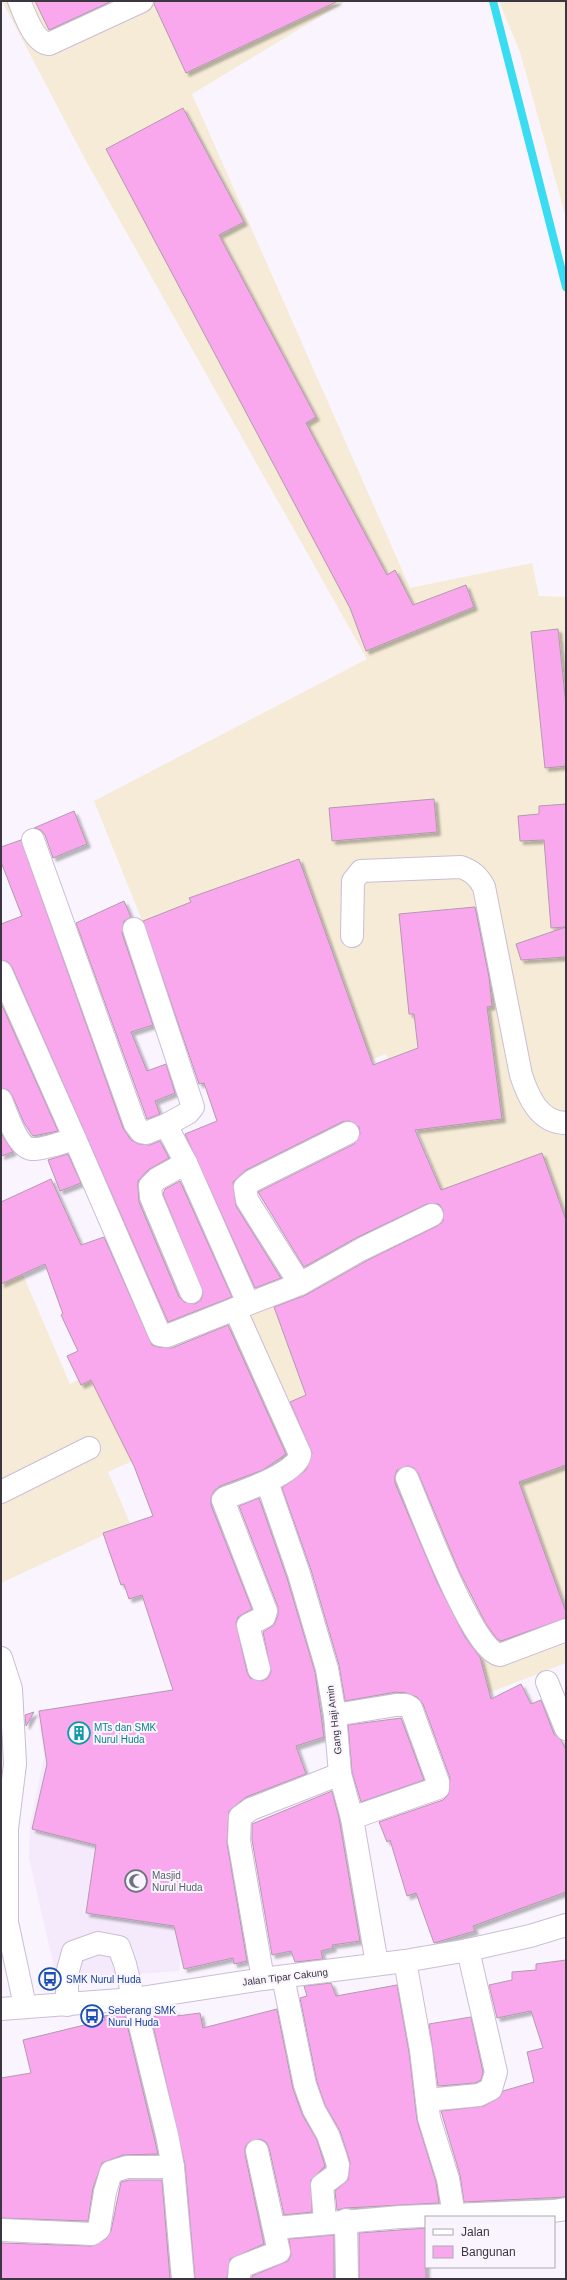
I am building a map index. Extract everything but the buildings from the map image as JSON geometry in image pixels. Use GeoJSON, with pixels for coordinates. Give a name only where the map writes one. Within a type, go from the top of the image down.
{"type":"FeatureCollection","features":[{"type":"Feature","properties":{"kind":"street"},"geometry":{"type":"LineString","coordinates":[[19,1],[37,38],[42,43],[49,44],[142,1]]}},
{"type":"Feature","properties":{"kind":"street"},"geometry":{"type":"LineString","coordinates":[[33,840],[138,1129],[146,1133],[166,1125],[188,1113],[193,1107],[134,929]]}},
{"type":"Feature","properties":{"kind":"street"},"geometry":{"type":"LineString","coordinates":[[352,936],[352,881],[362,871],[461,867],[470,870],[484,887],[521,1074],[528,1096],[539,1112],[564,1128]]}},
{"type":"Feature","properties":{"kind":"street"},"geometry":{"type":"LineString","coordinates":[[1,972],[160,1335],[166,1336],[300,1284],[362,1249],[432,1214]]}},
{"type":"Feature","properties":{"kind":"street"},"geometry":{"type":"LineString","coordinates":[[1,1100],[18,1139],[24,1146],[32,1149],[75,1139]]}},
{"type":"Feature","properties":{"kind":"street"},"geometry":{"type":"LineString","coordinates":[[166,1125],[186,1163],[300,1454],[300,1458],[296,1463],[267,1482],[223,1500],[266,1611],[264,1617],[248,1625],[259,1669]]}},
{"type":"Feature","properties":{"kind":"street"},"geometry":{"type":"LineString","coordinates":[[300,1284],[247,1200],[245,1187],[252,1180],[348,1133]]}},
{"type":"Feature","properties":{"kind":"street"},"geometry":{"type":"LineString","coordinates":[[186,1163],[157,1179],[150,1186],[151,1197],[191,1292]]}},
{"type":"Feature","properties":{"kind":"street"},"geometry":{"type":"LineString","coordinates":[[1,1492],[90,1448]]}},
{"type":"Feature","properties":{"kind":"street"},"geometry":{"type":"LineString","coordinates":[[407,1478],[461,1607],[488,1650],[500,1656],[566,1630]]}},
{"type":"Feature","properties":{"kind":"street","name":"Gang Haji Amin"},"geometry":{"type":"LineString","coordinates":[[267,1482],[314,1624],[327,1669],[335,1715],[340,1774],[352,1818],[378,1964]]}},
{"type":"Feature","properties":{"kind":"street"},"geometry":{"type":"LineString","coordinates":[[1,1658],[11,1689],[15,1764],[7,1829],[4,1915],[25,2006]]}},
{"type":"Feature","properties":{"kind":"street"},"geometry":{"type":"LineString","coordinates":[[547,1682],[566,1729]]}},
{"type":"Feature","properties":{"kind":"street"},"geometry":{"type":"LineString","coordinates":[[335,1715],[396,1705],[406,1705],[411,1708],[438,1782],[438,1788],[352,1818]]}},
{"type":"Feature","properties":{"kind":"street"},"geometry":{"type":"LineString","coordinates":[[340,1774],[251,1809],[240,1817],[239,1841],[272,1978],[305,2085],[314,2110],[328,2135],[338,2165],[337,2174],[322,2186],[336,2221],[348,2279]]}},
{"type":"Feature","properties":{"kind":"street","name":"Jalan Tipar Cakung"},"geometry":{"type":"LineString","coordinates":[[1,2009],[134,1999],[272,1978],[404,1961],[468,1950],[530,1936],[566,1925]]}},
{"type":"Feature","properties":{"kind":"street"},"geometry":{"type":"LineString","coordinates":[[67,2005],[67,1974],[73,1952],[98,1943],[119,1947],[134,1999],[173,2167],[183,2279]]}},
{"type":"Feature","properties":{"kind":"street"},"geometry":{"type":"LineString","coordinates":[[427,2100],[479,2095],[492,2089],[496,2072],[468,1950]]}},
{"type":"Feature","properties":{"kind":"street"},"geometry":{"type":"LineString","coordinates":[[404,1961],[421,2050],[429,2118],[448,2179],[454,2215]]}},
{"type":"Feature","properties":{"kind":"street"},"geometry":{"type":"LineString","coordinates":[[239,2279],[240,2267],[278,2253],[275,2228],[257,2151]]}},
{"type":"Feature","properties":{"kind":"street"},"geometry":{"type":"LineString","coordinates":[[1,2230],[92,2234],[100,2229],[105,2192],[111,2172],[128,2167],[173,2167]]}},
{"type":"Feature","properties":{"kind":"street"},"geometry":{"type":"LineString","coordinates":[[434,2216],[554,2211],[566,2209]]}},
{"type":"Feature","properties":{"kind":"street"},"geometry":{"type":"LineString","coordinates":[[275,2228],[336,2221],[425,2216]]}},
{"type":"Feature","properties":{"kind":"shaded area"},"geometry":{"type":"Polygon","coordinates":[[[2,1],[346,1],[192,94],[410,588],[532,563],[539,596],[566,597],[566,1663],[470,1700],[303,1491],[247,1410],[108,1472],[130,1523],[1,1583],[1,1224],[70,1384],[446,1201],[386,1054],[254,1102],[170,990],[94,801],[367,659],[85,159],[2,1]]]}},
{"type":"Feature","properties":{"kind":"shaded area"},"geometry":{"type":"Polygon","coordinates":[[[499,1],[566,1],[566,218],[520,52],[499,1]]]}},
{"type":"Feature","properties":{"kind":"shaded area"},"geometry":{"type":"Polygon","coordinates":[[[172,1689],[191,1822],[179,1971],[57,1980],[29,1858],[30,1825],[44,1758],[37,1711],[172,1689]]]}},
{"type":"Feature","properties":{"kind":"waterway"},"geometry":{"type":"LineString","coordinates":[[493,1],[566,287]]}},
{"type":"Feature","properties":{"kind":"place","name":"MTs dan SMK Nurul Huda"},"geometry":{"type":"Point","coordinates":[79,1733]}},
{"type":"Feature","properties":{"kind":"place","name":"Masjid Nurul Huda"},"geometry":{"type":"Point","coordinates":[136,1881]}},
{"type":"Feature","properties":{"kind":"place","name":"SMK Nurul Huda"},"geometry":{"type":"Point","coordinates":[50,1979]}},
{"type":"Feature","properties":{"kind":"place","name":"Seberang SMK Nurul Huda"},"geometry":{"type":"Point","coordinates":[92,2016]}}]}
